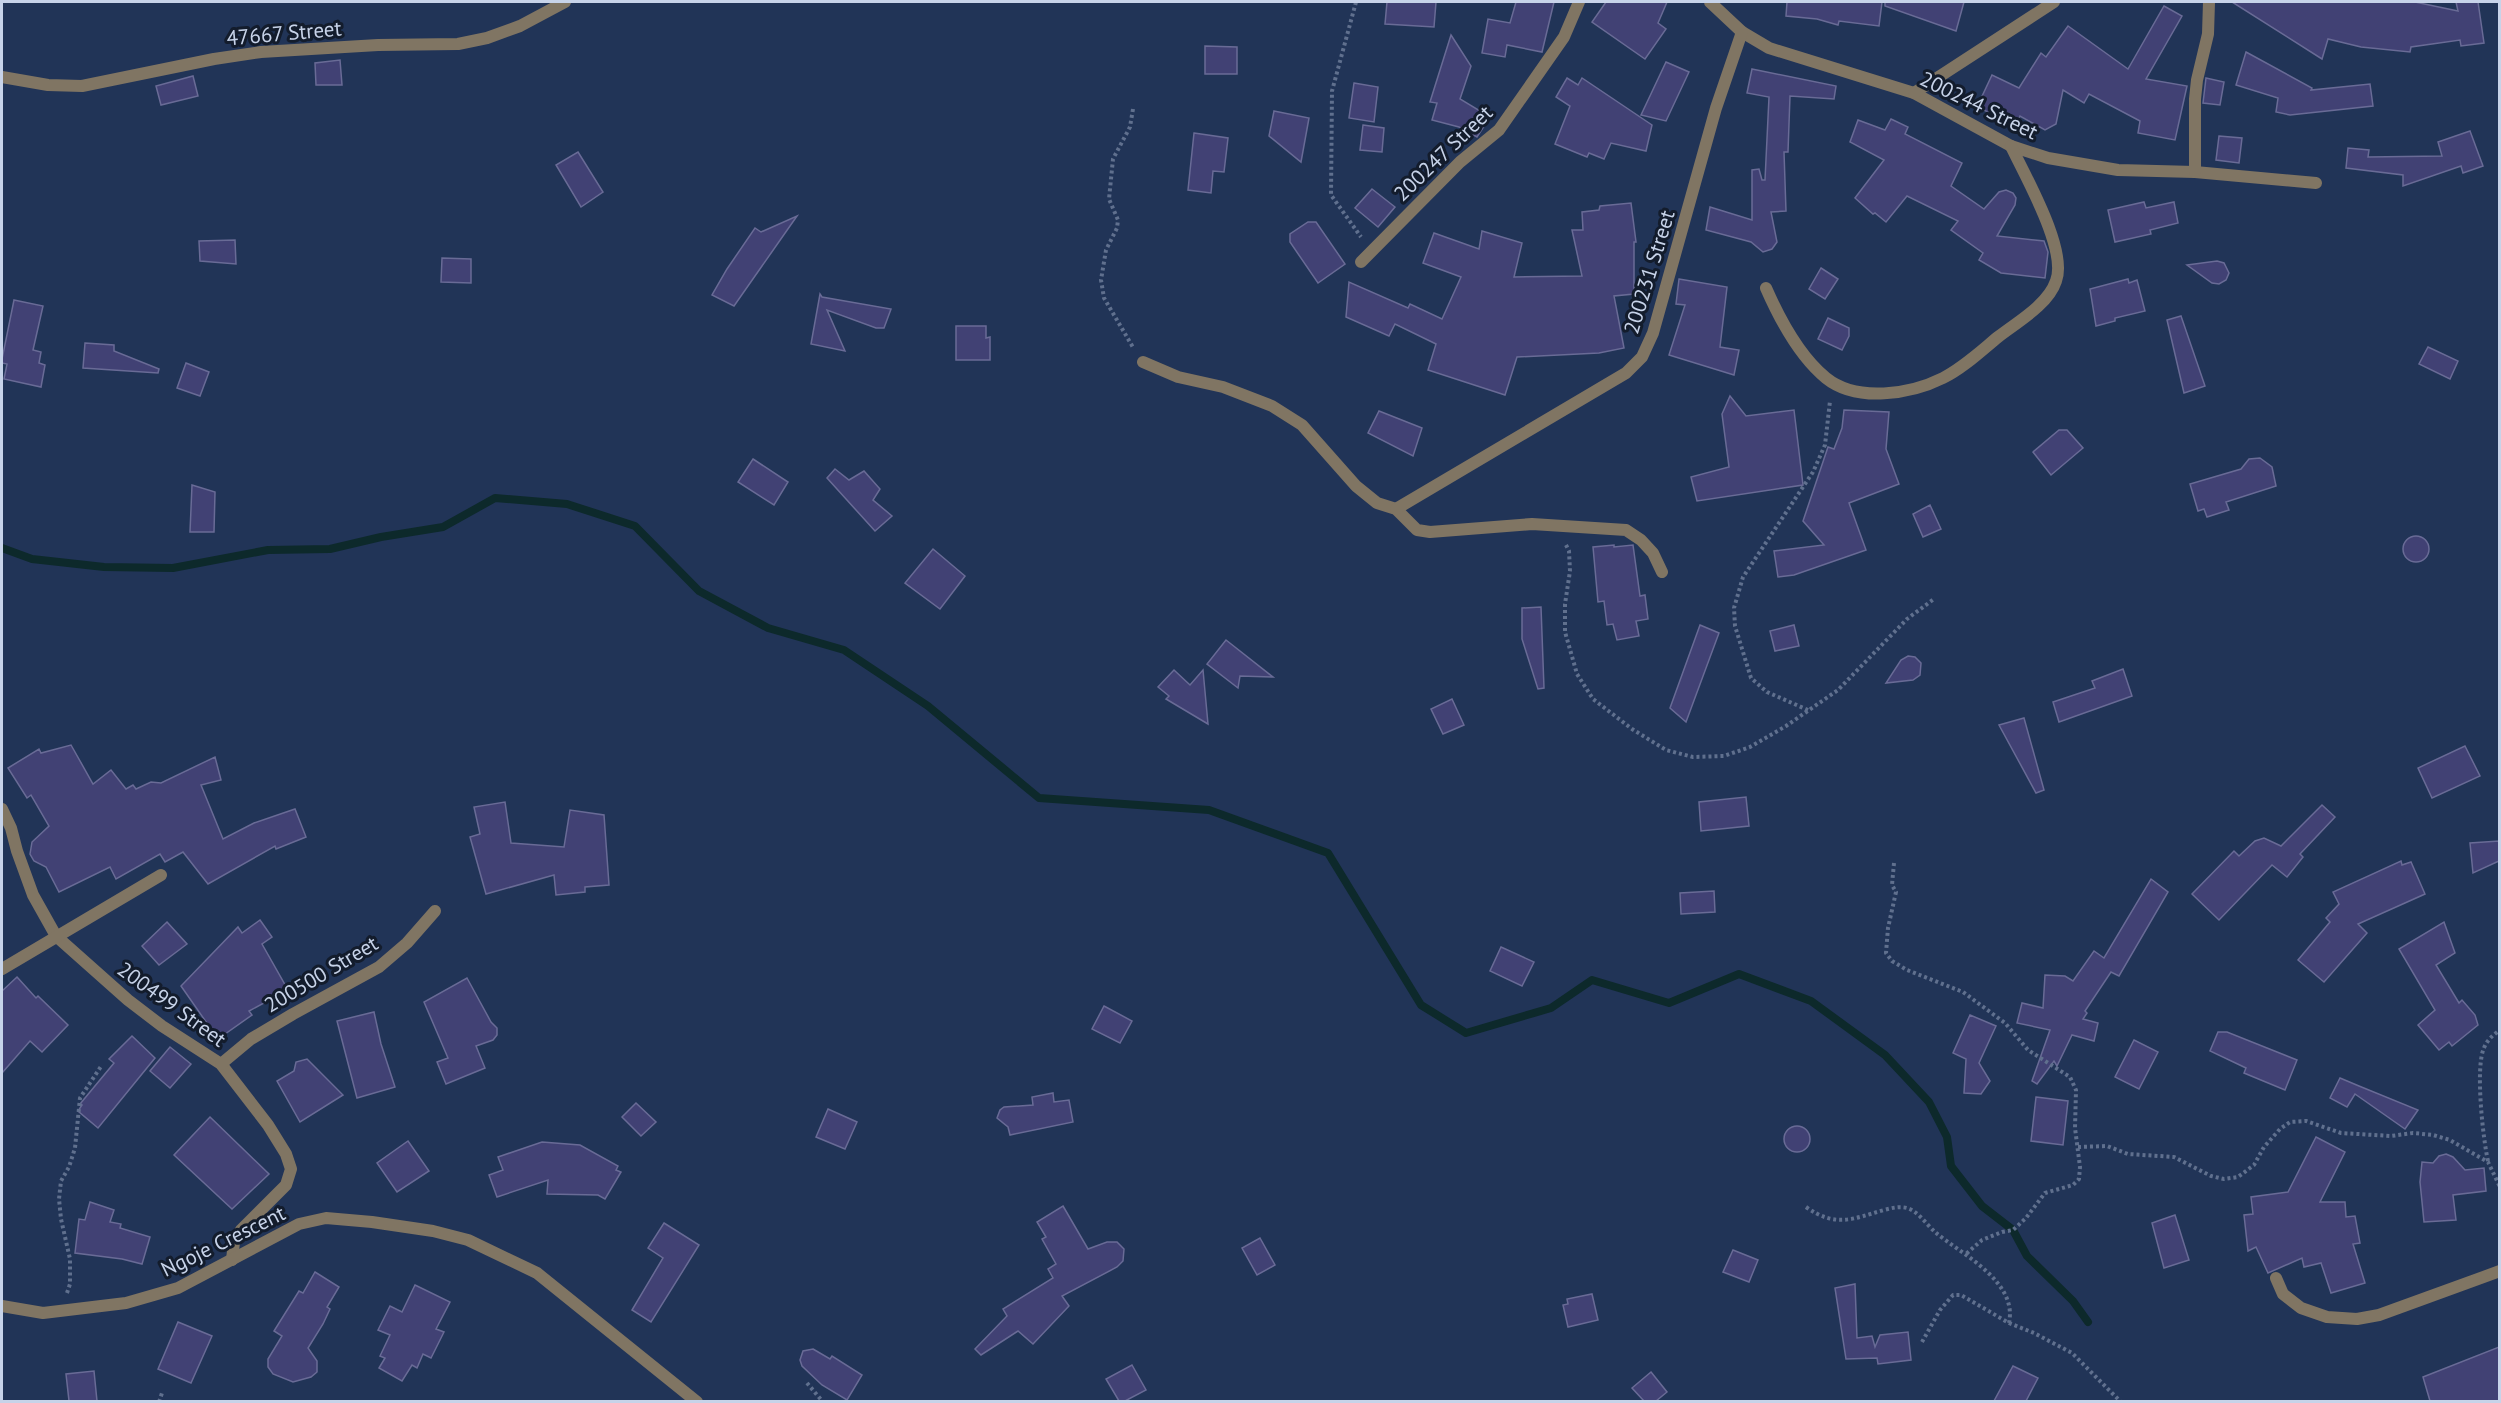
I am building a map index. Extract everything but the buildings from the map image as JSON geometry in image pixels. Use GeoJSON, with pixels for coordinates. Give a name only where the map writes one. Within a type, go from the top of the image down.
{"type":"FeatureCollection","features":[{"type":"Feature","properties":{"kind":"street","name":"47667 Street"},"geometry":{"type":"LineString","coordinates":[[2,76],[48,85],[82,86],[214,59],[261,52],[378,45],[458,44],[487,38],[520,26],[565,2]]}},
{"type":"Feature","properties":{"kind":"street","name":"200247 Street"},"geometry":{"type":"LineString","coordinates":[[1361,262],[1460,162],[1499,130],[1564,37],[1579,2]]}},
{"type":"Feature","properties":{"kind":"street"},"geometry":{"type":"LineString","coordinates":[[1710,2],[1742,32]]}},
{"type":"Feature","properties":{"kind":"street"},"geometry":{"type":"LineString","coordinates":[[1914,93],[2054,2]]}},
{"type":"Feature","properties":{"kind":"street"},"geometry":{"type":"LineString","coordinates":[[2195,172],[2196,90],[2208,34],[2209,2]]}},
{"type":"Feature","properties":{"kind":"street","name":"200244 Street"},"geometry":{"type":"LineString","coordinates":[[1742,32],[1769,48],[1914,93],[2011,146],[2048,158],[2118,170],[2195,172],[2316,183]]}},
{"type":"Feature","properties":{"kind":"street","name":"200231 Street"},"geometry":{"type":"LineString","coordinates":[[1396,509],[1583,400],[1626,373],[1642,357],[1653,333],[1716,108],[1742,32]]}},
{"type":"Feature","properties":{"kind":"street"},"geometry":{"type":"LineString","coordinates":[[1766,288],[1776,312],[1791,337],[1831,382],[1850,390],[1893,394],[1916,390],[1953,371],[2044,300],[2057,281],[2059,259],[2046,218],[2011,146]]}},
{"type":"Feature","properties":{"kind":"street"},"geometry":{"type":"LineString","coordinates":[[1143,362],[1178,377],[1223,387],[1272,406],[1302,425],[1356,486],[1377,503],[1396,509],[1417,530],[1430,532],[1533,524],[1626,530],[1641,540],[1653,553],[1662,572]]}},
{"type":"Feature","properties":{"kind":"street","name":"200499 Street"},"geometry":{"type":"LineString","coordinates":[[2,809],[11,828],[33,895],[56,936],[128,1000],[162,1026],[221,1064],[268,1125],[286,1154],[291,1169],[286,1185],[241,1230],[234,1242],[232,1260]]}},
{"type":"Feature","properties":{"kind":"street"},"geometry":{"type":"LineString","coordinates":[[2,969],[161,875]]}},
{"type":"Feature","properties":{"kind":"street","name":"200500 Street"},"geometry":{"type":"LineString","coordinates":[[221,1064],[251,1039],[379,967],[407,943],[435,911]]}},
{"type":"Feature","properties":{"kind":"street","name":"Ngoje Crescent"},"geometry":{"type":"LineString","coordinates":[[2,1306],[43,1313],[126,1303],[178,1288],[268,1238],[298,1224],[326,1218],[413,1228],[468,1240],[537,1273],[697,1401]]}},
{"type":"Feature","properties":{"kind":"street"},"geometry":{"type":"LineString","coordinates":[[2276,1278],[2283,1294],[2301,1308],[2327,1317],[2357,1319],[2379,1315],[2499,1271]]}},
{"type":"Feature","properties":{"kind":"path"},"geometry":{"type":"LineString","coordinates":[[1356,2],[1332,91],[1331,195],[1371,252]]}},
{"type":"Feature","properties":{"kind":"path"},"geometry":{"type":"LineString","coordinates":[[1133,109],[1130,127],[1113,159],[1109,199],[1118,220],[1117,228],[1106,250],[1101,280],[1104,298],[1143,362]]}},
{"type":"Feature","properties":{"kind":"path"},"geometry":{"type":"LineString","coordinates":[[1809,711],[1767,692],[1751,678],[1735,626],[1734,608],[1743,577],[1813,472],[1825,445],[1831,382]]}},
{"type":"Feature","properties":{"kind":"path"},"geometry":{"type":"LineString","coordinates":[[1553,526],[1569,551],[1570,571],[1565,604],[1565,632],[1577,674],[1593,699],[1632,729],[1666,750],[1693,757],[1724,756],[1750,747],[1809,711],[1838,690],[1907,619],[1934,599]]}},
{"type":"Feature","properties":{"kind":"path"},"geometry":{"type":"LineString","coordinates":[[1894,863],[1892,885],[1896,892],[1888,928],[1886,953],[1892,961],[1907,970],[1963,992],[2005,1023],[2028,1050],[2070,1077],[2076,1090],[2075,1128],[2079,1179],[2073,1185],[2045,1193],[2026,1218],[2013,1230],[1982,1240],[1966,1254]]}},
{"type":"Feature","properties":{"kind":"path"},"geometry":{"type":"LineString","coordinates":[[2499,1030],[2482,1050],[2481,1061],[2483,1139],[2488,1162],[2499,1187]]}},
{"type":"Feature","properties":{"kind":"path"},"geometry":{"type":"LineString","coordinates":[[61,1310],[70,1284],[70,1259],[61,1220],[59,1199],[61,1181],[69,1167],[75,1148],[80,1098],[102,1065]]}},
{"type":"Feature","properties":{"kind":"path"},"geometry":{"type":"LineString","coordinates":[[2078,1147],[2108,1146],[2128,1154],[2174,1157],[2211,1176],[2224,1179],[2238,1177],[2254,1165],[2264,1147],[2280,1129],[2290,1122],[2306,1121],[2341,1133],[2391,1136],[2413,1133],[2433,1135],[2470,1150],[2488,1162]]}},
{"type":"Feature","properties":{"kind":"path"},"geometry":{"type":"LineString","coordinates":[[1806,1206],[1821,1217],[1843,1220],[1860,1218],[1898,1207],[1909,1209],[1990,1273],[2007,1300],[2011,1313],[2009,1323]]}},
{"type":"Feature","properties":{"kind":"path"},"geometry":{"type":"LineString","coordinates":[[1922,1342],[1940,1310],[1953,1295],[1961,1295],[2009,1323],[2072,1353],[2121,1401]]}},
{"type":"Feature","properties":{"kind":"path"},"geometry":{"type":"LineString","coordinates":[[807,1383],[823,1401]]}},
{"type":"Feature","properties":{"kind":"path"},"geometry":{"type":"LineString","coordinates":[[159,1401],[162,1393]]}},
{"type":"Feature","properties":{"kind":"waterway"},"geometry":{"type":"LineString","coordinates":[[2,548],[32,559],[104,567],[173,568],[268,550],[330,549],[381,537],[443,527],[495,498],[567,504],[635,526],[699,591],[768,628],[844,650],[928,706],[1039,798],[1209,810],[1328,853],[1421,1005],[1466,1033],[1551,1008],[1592,980],[1669,1003],[1739,974],[1811,1001],[1885,1055],[1929,1102],[1947,1137],[1951,1166],[1982,1206],[2013,1230],[2027,1256],[2073,1301],[2088,1322]]}}]}
